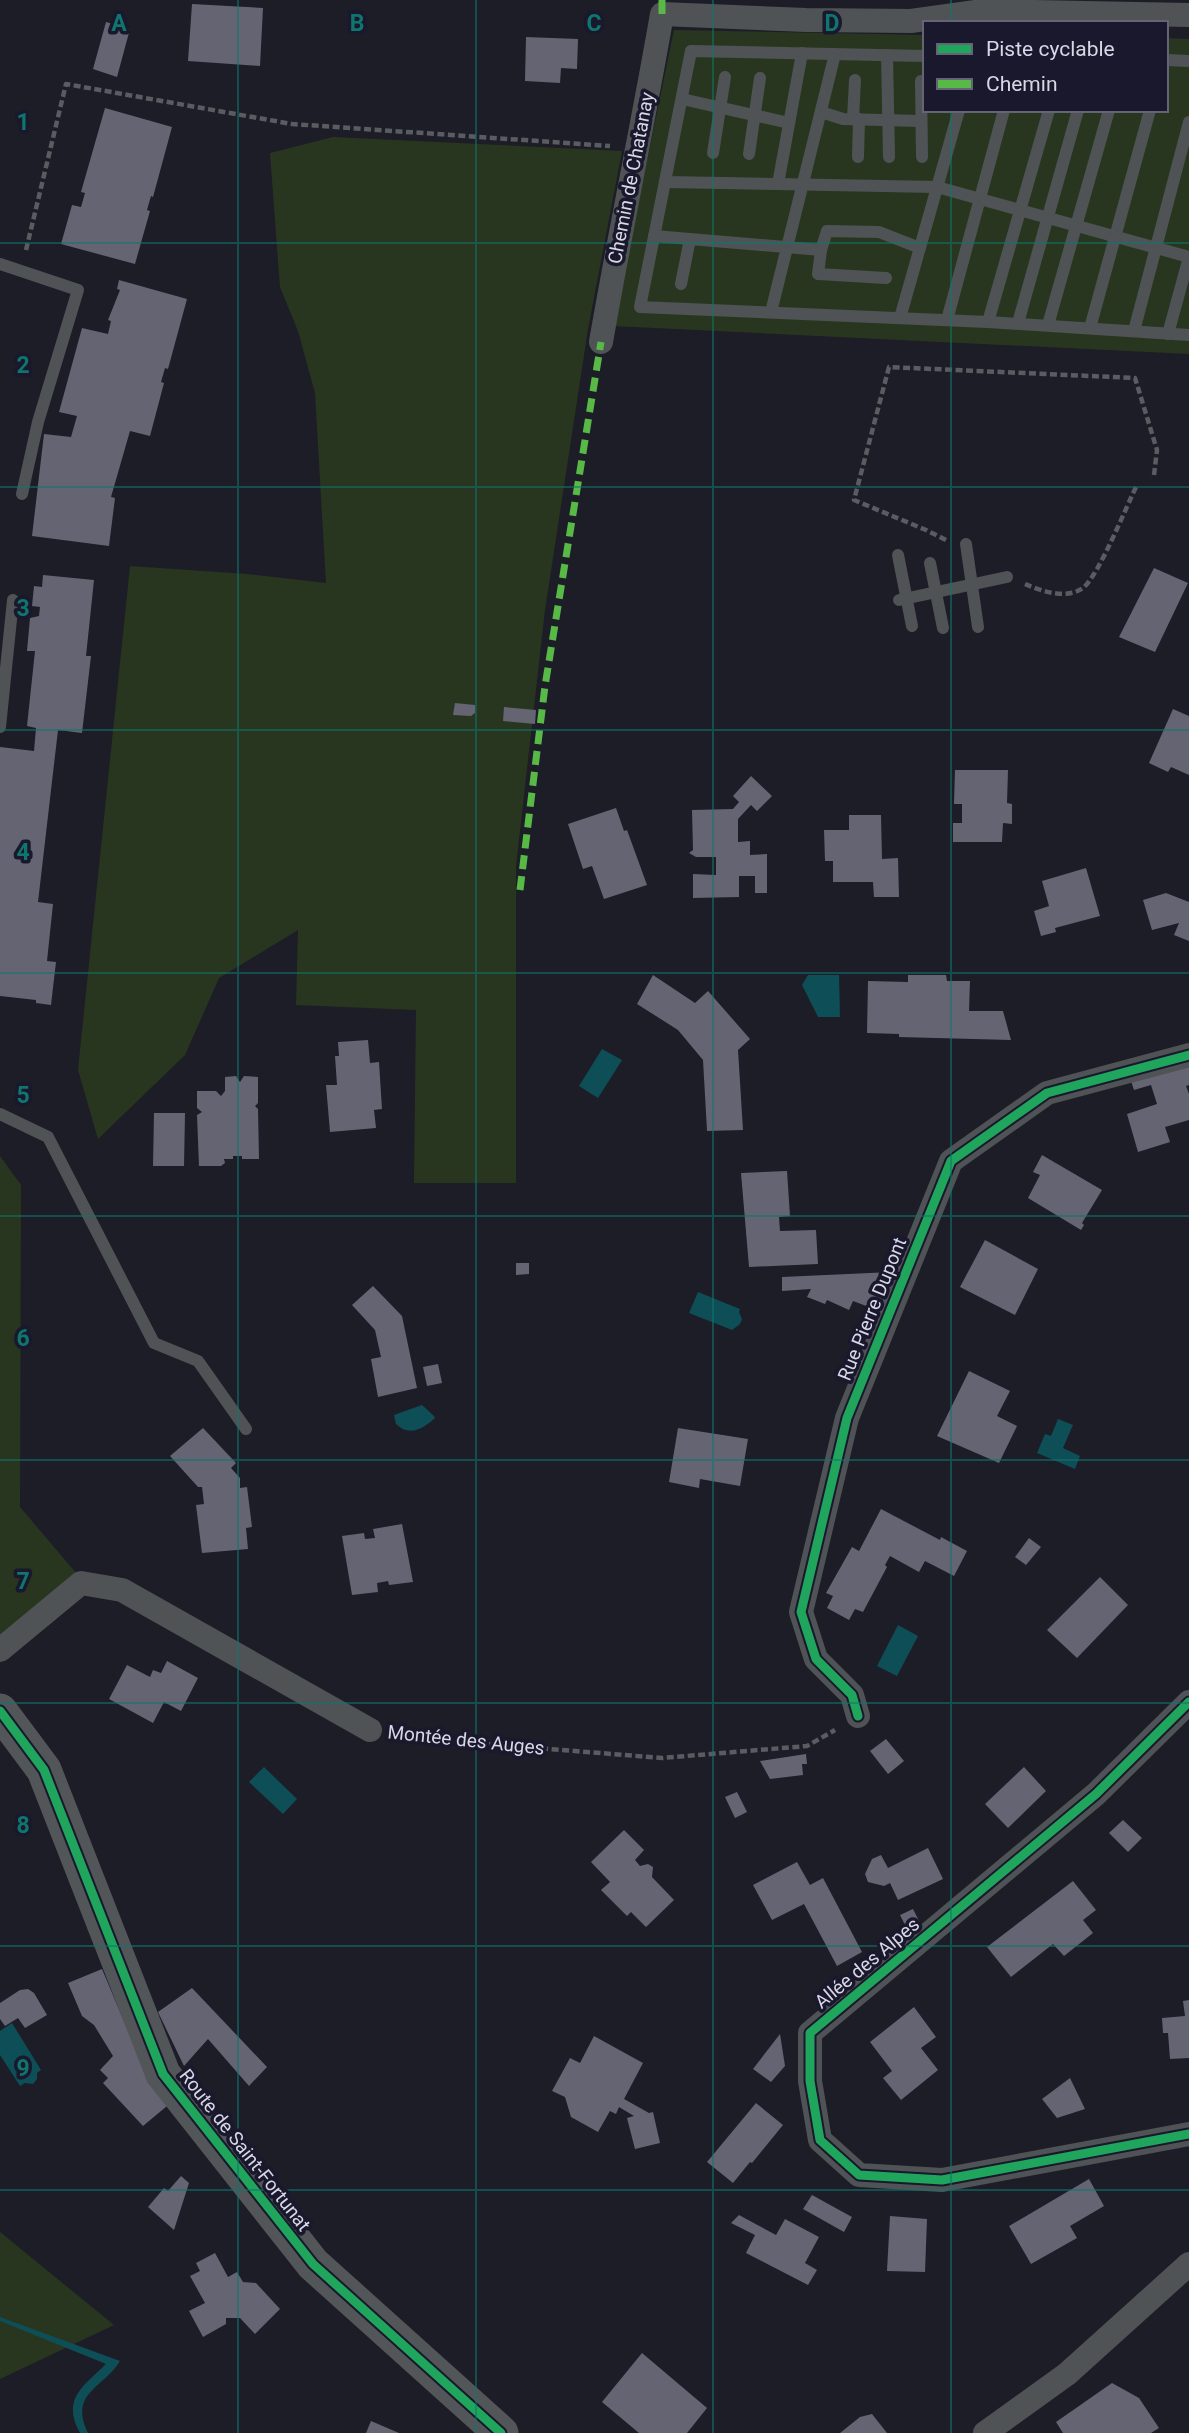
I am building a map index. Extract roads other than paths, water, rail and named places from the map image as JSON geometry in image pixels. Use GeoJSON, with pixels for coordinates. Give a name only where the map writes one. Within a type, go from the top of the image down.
{"type":"FeatureCollection","features":[{"type":"Feature","properties":{"kind":"street"},"geometry":{"type":"LineString","coordinates":[[982,17],[1026,12],[1189,15]]}},
{"type":"Feature","properties":{"kind":"street","name":"Chemin de Chatanay"},"geometry":{"type":"LineString","coordinates":[[600,342],[639,148],[662,14],[911,21],[982,17]]}},
{"type":"Feature","properties":{"kind":"street","name":"Rue Pierre Dupont"},"geometry":{"type":"LineString","coordinates":[[858,1716],[852,1695],[816,1659],[801,1612],[847,1418],[951,1161],[1047,1093],[1189,1055]]}},
{"type":"Feature","properties":{"kind":"street","name":"Montée des Auges"},"geometry":{"type":"LineString","coordinates":[[0,1650],[81,1583],[122,1590],[370,1730]]}},
{"type":"Feature","properties":{"kind":"street","name":"Allée des Alpes"},"geometry":{"type":"LineString","coordinates":[[1189,1702],[1096,1794],[810,2034],[810,2081],[820,2140],[859,2175],[942,2180],[1189,2134]]}},
{"type":"Feature","properties":{"kind":"street","name":"Route de Saint-Fortunat"},"geometry":{"type":"LineString","coordinates":[[0,1711],[44,1770],[163,2074],[313,2264],[501,2433]]}},
{"type":"Feature","properties":{"kind":"street"},"geometry":{"type":"LineString","coordinates":[[985,2433],[1067,2374],[1189,2264]]}},
{"type":"Feature","properties":{"kind":"lane"},"geometry":{"type":"LineString","coordinates":[[923,56],[691,51],[640,307],[1017,323],[1189,335]]}},
{"type":"Feature","properties":{"kind":"lane"},"geometry":{"type":"LineString","coordinates":[[778,184],[802,53]]}},
{"type":"Feature","properties":{"kind":"lane"},"geometry":{"type":"LineString","coordinates":[[771,312],[835,54]]}},
{"type":"Feature","properties":{"kind":"lane"},"geometry":{"type":"LineString","coordinates":[[887,55],[889,157]]}},
{"type":"Feature","properties":{"kind":"lane"},"geometry":{"type":"LineString","coordinates":[[1168,60],[1189,61]]}},
{"type":"Feature","properties":{"kind":"lane"},"geometry":{"type":"LineString","coordinates":[[713,153],[724,77]]}},
{"type":"Feature","properties":{"kind":"lane"},"geometry":{"type":"LineString","coordinates":[[749,154],[760,79]]}},
{"type":"Feature","properties":{"kind":"lane"},"geometry":{"type":"LineString","coordinates":[[855,80],[858,157]]}},
{"type":"Feature","properties":{"kind":"lane"},"geometry":{"type":"LineString","coordinates":[[921,81],[922,157]]}},
{"type":"Feature","properties":{"kind":"lane"},"geometry":{"type":"LineString","coordinates":[[682,99],[789,123]]}},
{"type":"Feature","properties":{"kind":"lane"},"geometry":{"type":"LineString","coordinates":[[821,112],[842,119],[921,121]]}},
{"type":"Feature","properties":{"kind":"lane"},"geometry":{"type":"LineString","coordinates":[[900,318],[958,112]]}},
{"type":"Feature","properties":{"kind":"lane"},"geometry":{"type":"LineString","coordinates":[[947,320],[1003,112]]}},
{"type":"Feature","properties":{"kind":"lane"},"geometry":{"type":"LineString","coordinates":[[988,322],[1048,112]]}},
{"type":"Feature","properties":{"kind":"lane"},"geometry":{"type":"LineString","coordinates":[[1017,323],[1077,112]]}},
{"type":"Feature","properties":{"kind":"lane"},"geometry":{"type":"LineString","coordinates":[[1048,326],[1108,112]]}},
{"type":"Feature","properties":{"kind":"lane"},"geometry":{"type":"LineString","coordinates":[[1090,328],[1149,112]]}},
{"type":"Feature","properties":{"kind":"lane"},"geometry":{"type":"LineString","coordinates":[[1133,331],[1189,122]]}},
{"type":"Feature","properties":{"kind":"lane"},"geometry":{"type":"LineString","coordinates":[[665,181],[937,187],[1189,257],[1168,334]]}},
{"type":"Feature","properties":{"kind":"lane"},"geometry":{"type":"LineString","coordinates":[[886,278],[818,274],[827,231],[880,232],[920,248]]}},
{"type":"Feature","properties":{"kind":"lane"},"geometry":{"type":"LineString","coordinates":[[654,236],[821,250]]}},
{"type":"Feature","properties":{"kind":"lane"},"geometry":{"type":"LineString","coordinates":[[681,284],[690,239]]}},
{"type":"Feature","properties":{"kind":"lane"},"geometry":{"type":"LineString","coordinates":[[0,264],[78,290],[38,422],[22,494]]}},
{"type":"Feature","properties":{"kind":"lane"},"geometry":{"type":"LineString","coordinates":[[966,544],[978,626]]}},
{"type":"Feature","properties":{"kind":"lane"},"geometry":{"type":"LineString","coordinates":[[898,555],[902,599],[912,626]]}},
{"type":"Feature","properties":{"kind":"lane"},"geometry":{"type":"LineString","coordinates":[[930,563],[943,628]]}},
{"type":"Feature","properties":{"kind":"lane"},"geometry":{"type":"LineString","coordinates":[[902,599],[1007,577]]}},
{"type":"Feature","properties":{"kind":"lane"},"geometry":{"type":"LineString","coordinates":[[0,727],[13,600]]}},
{"type":"Feature","properties":{"kind":"lane"},"geometry":{"type":"LineString","coordinates":[[0,1114],[48,1138],[155,1343],[198,1361],[246,1429]]}},
{"type":"Feature","properties":{"kind":"water"},"geometry":{"type":"Polygon","coordinates":[[[808,975],[839,975],[840,1017],[818,1017],[802,985],[808,975]]]}},
{"type":"Feature","properties":{"kind":"water"},"geometry":{"type":"Polygon","coordinates":[[[602,1049],[622,1060],[598,1098],[579,1086],[602,1049]]]}},
{"type":"Feature","properties":{"kind":"water"},"geometry":{"type":"Polygon","coordinates":[[[698,1292],[740,1309],[740,1324],[732,1330],[689,1313],[698,1292]]]}},
{"type":"Feature","properties":{"kind":"water"},"geometry":{"type":"Polygon","coordinates":[[[422,1405],[435,1418],[430,1422],[411,1431],[396,1424],[394,1415],[422,1405]]]}},
{"type":"Feature","properties":{"kind":"water"},"geometry":{"type":"Polygon","coordinates":[[[1058,1419],[1073,1425],[1063,1448],[1080,1456],[1075,1469],[1037,1453],[1045,1434],[1051,1436],[1058,1419]]]}},
{"type":"Feature","properties":{"kind":"water"},"geometry":{"type":"Polygon","coordinates":[[[898,1625],[918,1636],[897,1676],[877,1666],[898,1625]]]}},
{"type":"Feature","properties":{"kind":"water"},"geometry":{"type":"Polygon","coordinates":[[[264,1767],[297,1799],[283,1814],[249,1782],[264,1767]]]}},
{"type":"Feature","properties":{"kind":"water"},"geometry":{"type":"Polygon","coordinates":[[[12,2023],[41,2070],[33,2084],[25,2083],[20,2086],[0,2055],[0,2031],[12,2023]]]}},
{"type":"Feature","properties":{"kind":"water"},"geometry":{"type":"Polygon","coordinates":[[[0,2317],[120,2361],[85,2400],[83,2419],[88,2433],[80,2433],[73,2411],[74,2402],[83,2386],[106,2364],[0,2321],[0,2317]]]}}]}
